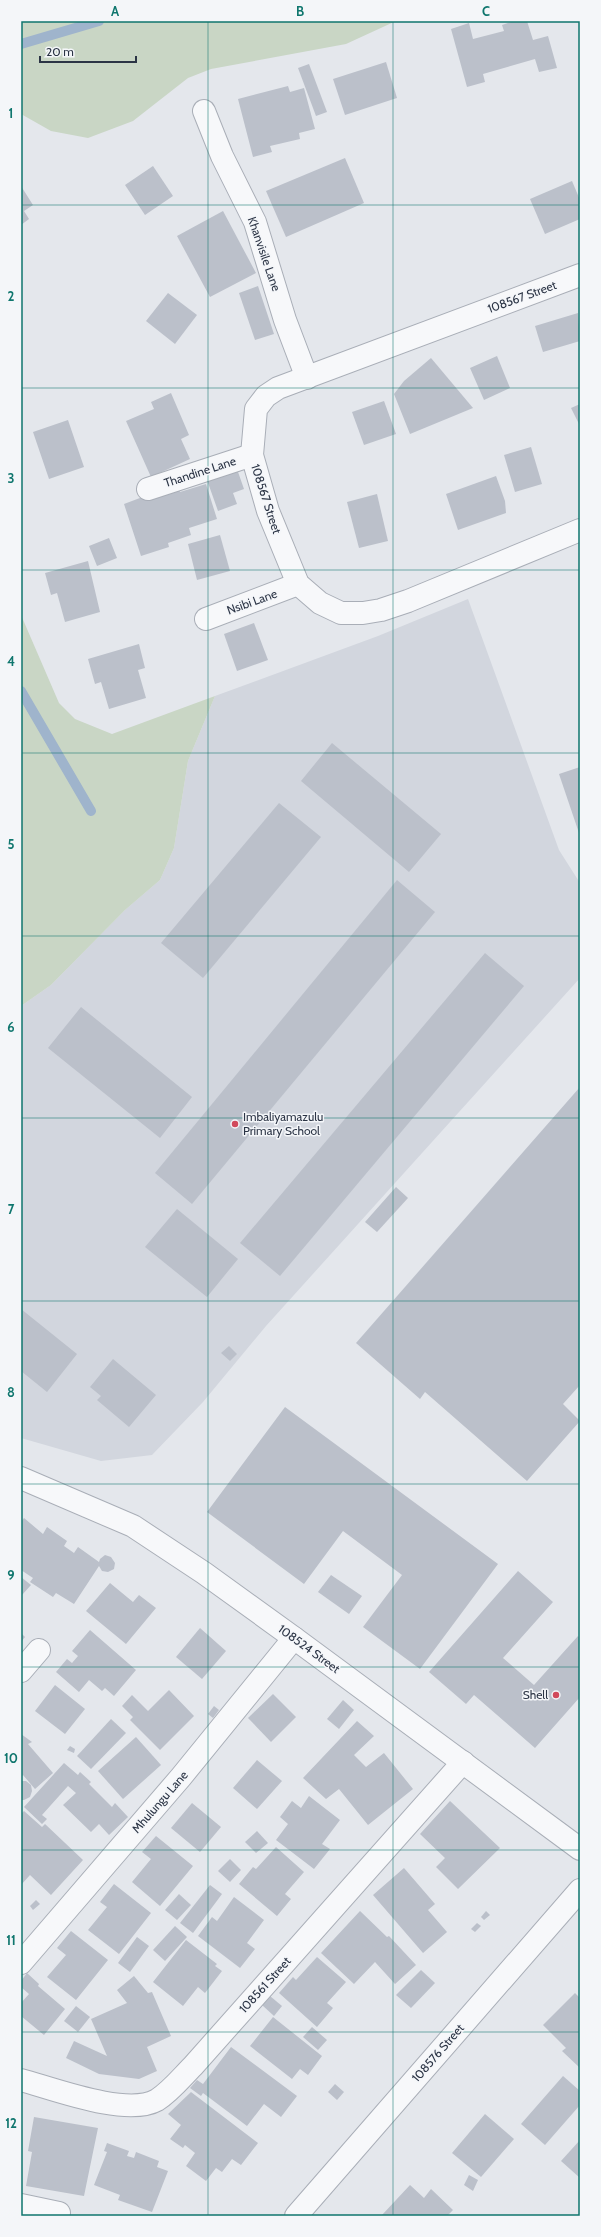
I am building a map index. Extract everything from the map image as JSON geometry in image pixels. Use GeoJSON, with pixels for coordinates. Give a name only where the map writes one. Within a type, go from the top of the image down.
{"type":"FeatureCollection","features":[{"type":"Feature","properties":{"kind":"street","name":"Khanvisile Lane"},"geometry":{"type":"LineString","coordinates":[[204,111],[225,163],[255,222],[286,320],[307,378]]}},
{"type":"Feature","properties":{"kind":"street","name":"108567 Street"},"geometry":{"type":"LineString","coordinates":[[580,275],[307,378],[292,381],[278,388],[266,396],[256,409],[252,456],[268,511],[298,584],[320,602],[341,612],[363,614],[381,610],[464,580],[580,530]]}},
{"type":"Feature","properties":{"kind":"street","name":"Thandine Lane"},"geometry":{"type":"LineString","coordinates":[[148,489],[252,456]]}},
{"type":"Feature","properties":{"kind":"street","name":"Nsibi Lane"},"geometry":{"type":"LineString","coordinates":[[206,619],[298,584]]}},
{"type":"Feature","properties":{"kind":"street","name":"108524 Street"},"geometry":{"type":"LineString","coordinates":[[21,1478],[133,1526],[204,1573],[580,1848]]}},
{"type":"Feature","properties":{"kind":"street","name":"Mhulungu Lane"},"geometry":{"type":"LineString","coordinates":[[21,1963],[182,1777],[294,1638]]}},
{"type":"Feature","properties":{"kind":"street"},"geometry":{"type":"LineString","coordinates":[[21,1671],[39,1650]]}},
{"type":"Feature","properties":{"kind":"street","name":"108561 Street"},"geometry":{"type":"LineString","coordinates":[[21,2080],[96,2100],[127,2106],[144,2104],[157,2100],[170,2090],[193,2066],[463,1762]]}},
{"type":"Feature","properties":{"kind":"street","name":"108576 Street"},"geometry":{"type":"LineString","coordinates":[[296,2216],[580,1890]]}},
{"type":"Feature","properties":{"kind":"street"},"geometry":{"type":"LineString","coordinates":[[21,2205],[59,2213]]}},
{"type":"Feature","properties":{"kind":"shaded area","name":"Imbaliyamazulu Primary School"},"geometry":{"type":"Polygon","coordinates":[[[468,599],[559,850],[580,883],[580,978],[266,1326],[203,1402],[152,1455],[101,1461],[21,1438],[21,1006],[51,985],[125,910],[160,880],[174,848],[188,761],[215,696],[378,636],[468,599]]]}},
{"type":"Feature","properties":{"kind":"green space"},"geometry":{"type":"Polygon","coordinates":[[[21,21],[396,21],[346,44],[211,69],[188,78],[133,121],[88,138],[51,131],[21,114],[21,21]]]}},
{"type":"Feature","properties":{"kind":"green space"},"geometry":{"type":"Polygon","coordinates":[[[21,615],[59,703],[75,719],[112,734],[215,696],[188,761],[174,848],[160,880],[125,910],[51,985],[21,1006],[21,615]]]}},
{"type":"Feature","properties":{"kind":"building"},"geometry":{"type":"Polygon","coordinates":[[[514,21],[527,21],[533,40],[548,36],[557,68],[539,72],[535,59],[483,74],[485,82],[467,87],[451,29],[469,23],[473,39],[504,31],[502,25],[514,21]]]}},
{"type":"Feature","properties":{"kind":"building"},"geometry":{"type":"Polygon","coordinates":[[[386,62],[397,98],[345,115],[333,79],[386,62]]]}},
{"type":"Feature","properties":{"kind":"building"},"geometry":{"type":"Polygon","coordinates":[[[309,64],[327,112],[316,116],[298,68],[309,64]]]}},
{"type":"Feature","properties":{"kind":"building"},"geometry":{"type":"Polygon","coordinates":[[[288,86],[290,92],[304,88],[315,129],[299,133],[300,139],[270,146],[272,152],[253,157],[238,99],[288,86]]]}},
{"type":"Feature","properties":{"kind":"building"},"geometry":{"type":"Polygon","coordinates":[[[345,158],[364,203],[286,237],[266,191],[345,158]]]}},
{"type":"Feature","properties":{"kind":"building"},"geometry":{"type":"Polygon","coordinates":[[[153,166],[173,196],[145,215],[125,185],[153,166]]]}},
{"type":"Feature","properties":{"kind":"building"},"geometry":{"type":"Polygon","coordinates":[[[572,181],[580,200],[580,219],[545,234],[530,199],[572,181]]]}},
{"type":"Feature","properties":{"kind":"building"},"geometry":{"type":"Polygon","coordinates":[[[21,186],[33,205],[24,211],[29,219],[21,225],[21,186]]]}},
{"type":"Feature","properties":{"kind":"building"},"geometry":{"type":"Polygon","coordinates":[[[223,211],[256,273],[210,297],[177,236],[223,211]]]}},
{"type":"Feature","properties":{"kind":"building"},"geometry":{"type":"Polygon","coordinates":[[[258,286],[274,334],[255,340],[239,293],[258,286]]]}},
{"type":"Feature","properties":{"kind":"building"},"geometry":{"type":"Polygon","coordinates":[[[168,293],[197,315],[175,344],[146,321],[168,293]]]}},
{"type":"Feature","properties":{"kind":"building"},"geometry":{"type":"Polygon","coordinates":[[[578,313],[580,341],[543,352],[535,326],[578,313]]]}},
{"type":"Feature","properties":{"kind":"building"},"geometry":{"type":"Polygon","coordinates":[[[497,356],[510,388],[484,400],[470,368],[497,356]]]}},
{"type":"Feature","properties":{"kind":"building"},"geometry":{"type":"Polygon","coordinates":[[[431,358],[473,408],[410,434],[394,394],[404,381],[431,358]]]}},
{"type":"Feature","properties":{"kind":"building"},"geometry":{"type":"Polygon","coordinates":[[[171,393],[189,435],[181,439],[190,459],[151,477],[126,421],[154,409],[151,402],[171,393]]]}},
{"type":"Feature","properties":{"kind":"building"},"geometry":{"type":"Polygon","coordinates":[[[384,401],[396,434],[364,445],[352,412],[384,401]]]}},
{"type":"Feature","properties":{"kind":"building"},"geometry":{"type":"Polygon","coordinates":[[[580,404],[580,426],[571,408],[580,404]]]}},
{"type":"Feature","properties":{"kind":"building"},"geometry":{"type":"Polygon","coordinates":[[[68,420],[84,467],[49,479],[33,432],[68,420]]]}},
{"type":"Feature","properties":{"kind":"building"},"geometry":{"type":"Polygon","coordinates":[[[531,447],[542,484],[515,492],[504,455],[531,447]]]}},
{"type":"Feature","properties":{"kind":"building"},"geometry":{"type":"Polygon","coordinates":[[[237,469],[244,489],[233,493],[237,504],[218,511],[207,480],[237,469]]]}},
{"type":"Feature","properties":{"kind":"building"},"geometry":{"type":"Polygon","coordinates":[[[496,476],[505,501],[506,513],[458,530],[446,494],[496,476]]]}},
{"type":"Feature","properties":{"kind":"building"},"geometry":{"type":"Polygon","coordinates":[[[177,484],[180,492],[206,484],[217,519],[189,528],[191,535],[168,543],[169,547],[141,556],[124,504],[177,484]]]}},
{"type":"Feature","properties":{"kind":"building"},"geometry":{"type":"Polygon","coordinates":[[[377,494],[388,541],[359,548],[347,502],[377,494]]]}},
{"type":"Feature","properties":{"kind":"building"},"geometry":{"type":"Polygon","coordinates":[[[220,535],[230,571],[197,580],[188,544],[220,535]]]}},
{"type":"Feature","properties":{"kind":"building"},"geometry":{"type":"Polygon","coordinates":[[[109,538],[117,558],[97,566],[89,546],[109,538]]]}},
{"type":"Feature","properties":{"kind":"building"},"geometry":{"type":"Polygon","coordinates":[[[88,561],[100,612],[65,622],[57,593],[51,595],[45,573],[88,561]]]}},
{"type":"Feature","properties":{"kind":"building"},"geometry":{"type":"Polygon","coordinates":[[[254,623],[268,660],[237,671],[224,634],[254,623]]]}},
{"type":"Feature","properties":{"kind":"building"},"geometry":{"type":"Polygon","coordinates":[[[139,644],[145,668],[138,670],[146,698],[109,709],[101,682],[95,684],[88,659],[139,644]]]}},
{"type":"Feature","properties":{"kind":"building"},"geometry":{"type":"Polygon","coordinates":[[[332,743],[441,834],[409,872],[301,781],[332,743]]]}},
{"type":"Feature","properties":{"kind":"building"},"geometry":{"type":"Polygon","coordinates":[[[580,767],[580,836],[559,774],[580,767]]]}},
{"type":"Feature","properties":{"kind":"building"},"geometry":{"type":"Polygon","coordinates":[[[279,803],[321,837],[203,978],[161,943],[279,803]]]}},
{"type":"Feature","properties":{"kind":"building"},"geometry":{"type":"Polygon","coordinates":[[[397,880],[435,912],[192,1204],[155,1173],[397,880]]]}},
{"type":"Feature","properties":{"kind":"building"},"geometry":{"type":"Polygon","coordinates":[[[485,953],[524,986],[280,1276],[240,1243],[485,953]]]}},
{"type":"Feature","properties":{"kind":"building"},"geometry":{"type":"Polygon","coordinates":[[[81,1007],[192,1097],[160,1138],[48,1048],[81,1007]]]}},
{"type":"Feature","properties":{"kind":"building"},"geometry":{"type":"Polygon","coordinates":[[[580,1087],[580,1385],[563,1404],[580,1421],[527,1481],[425,1392],[420,1399],[356,1343],[580,1087]]]}},
{"type":"Feature","properties":{"kind":"building"},"geometry":{"type":"Polygon","coordinates":[[[396,1187],[408,1198],[377,1232],[365,1222],[396,1187]]]}},
{"type":"Feature","properties":{"kind":"building"},"geometry":{"type":"Polygon","coordinates":[[[177,1209],[238,1259],[207,1297],[145,1247],[177,1209]]]}},
{"type":"Feature","properties":{"kind":"building"},"geometry":{"type":"Polygon","coordinates":[[[21,1309],[77,1354],[47,1392],[21,1371],[21,1309]]]}},
{"type":"Feature","properties":{"kind":"building"},"geometry":{"type":"Polygon","coordinates":[[[229,1346],[237,1354],[230,1361],[221,1353],[229,1346]]]}},
{"type":"Feature","properties":{"kind":"building"},"geometry":{"type":"Polygon","coordinates":[[[113,1359],[156,1395],[129,1427],[97,1400],[101,1396],[90,1387],[113,1359]]]}},
{"type":"Feature","properties":{"kind":"building"},"geometry":{"type":"Polygon","coordinates":[[[285,1407],[498,1564],[420,1669],[363,1627],[402,1575],[343,1531],[304,1584],[207,1512],[285,1407]]]}},
{"type":"Feature","properties":{"kind":"building"},"geometry":{"type":"Polygon","coordinates":[[[24,1518],[43,1534],[47,1527],[67,1541],[64,1546],[74,1553],[78,1547],[99,1562],[105,1555],[111,1557],[115,1563],[114,1569],[108,1572],[102,1571],[99,1566],[74,1604],[56,1593],[53,1597],[30,1582],[33,1578],[21,1570],[21,1522],[24,1518]]]}},
{"type":"Feature","properties":{"kind":"building"},"geometry":{"type":"Polygon","coordinates":[[[518,1571],[553,1602],[503,1658],[534,1685],[578,1636],[580,1638],[580,1697],[535,1748],[474,1695],[466,1704],[429,1672],[518,1571]]]}},
{"type":"Feature","properties":{"kind":"building"},"geometry":{"type":"Polygon","coordinates":[[[331,1575],[362,1596],[349,1614],[318,1592],[331,1575]]]}},
{"type":"Feature","properties":{"kind":"building"},"geometry":{"type":"Polygon","coordinates":[[[21,1577],[31,1585],[22,1595],[21,1594],[21,1577]]]}},
{"type":"Feature","properties":{"kind":"building"},"geometry":{"type":"Polygon","coordinates":[[[110,1583],[133,1602],[139,1595],[156,1608],[126,1644],[86,1611],[110,1583]]]}},
{"type":"Feature","properties":{"kind":"building"},"geometry":{"type":"Polygon","coordinates":[[[200,1628],[226,1651],[202,1679],[176,1657],[200,1628]]]}},
{"type":"Feature","properties":{"kind":"building"},"geometry":{"type":"Polygon","coordinates":[[[90,1630],[136,1670],[114,1696],[105,1688],[102,1691],[89,1680],[79,1692],[56,1672],[67,1659],[72,1663],[78,1656],[72,1651],[90,1630]]]}},
{"type":"Feature","properties":{"kind":"building"},"geometry":{"type":"Polygon","coordinates":[[[21,1633],[25,1637],[21,1642],[21,1633]]]}},
{"type":"Feature","properties":{"kind":"building"},"geometry":{"type":"Polygon","coordinates":[[[55,1685],[85,1709],[65,1734],[35,1711],[55,1685]]]}},
{"type":"Feature","properties":{"kind":"building"},"geometry":{"type":"Polygon","coordinates":[[[169,1690],[194,1716],[160,1750],[130,1720],[133,1717],[122,1706],[132,1695],[148,1711],[169,1690]]]}},
{"type":"Feature","properties":{"kind":"building"},"geometry":{"type":"Polygon","coordinates":[[[273,1694],[296,1717],[271,1742],[248,1718],[273,1694]]]}},
{"type":"Feature","properties":{"kind":"building"},"geometry":{"type":"Polygon","coordinates":[[[343,1700],[354,1710],[339,1729],[327,1719],[343,1700]]]}},
{"type":"Feature","properties":{"kind":"building"},"geometry":{"type":"Polygon","coordinates":[[[214,1706],[219,1710],[213,1718],[208,1714],[214,1706]]]}},
{"type":"Feature","properties":{"kind":"building"},"geometry":{"type":"Polygon","coordinates":[[[111,1719],[126,1733],[91,1769],[77,1756],[111,1719]]]}},
{"type":"Feature","properties":{"kind":"building"},"geometry":{"type":"Polygon","coordinates":[[[357,1721],[374,1736],[354,1755],[366,1767],[384,1753],[413,1789],[368,1825],[339,1789],[326,1799],[303,1778],[357,1721]]]}},
{"type":"Feature","properties":{"kind":"building"},"geometry":{"type":"Polygon","coordinates":[[[21,1734],[32,1742],[28,1744],[53,1773],[35,1789],[23,1775],[21,1777],[21,1734]]]}},
{"type":"Feature","properties":{"kind":"building"},"geometry":{"type":"Polygon","coordinates":[[[136,1737],[161,1765],[123,1799],[98,1771],[136,1737]]]}},
{"type":"Feature","properties":{"kind":"building"},"geometry":{"type":"Polygon","coordinates":[[[70,1746],[75,1749],[74,1753],[67,1750],[70,1746]]]}},
{"type":"Feature","properties":{"kind":"building"},"geometry":{"type":"Polygon","coordinates":[[[257,1760],[282,1781],[257,1809],[233,1788],[257,1760]]]}},
{"type":"Feature","properties":{"kind":"building"},"geometry":{"type":"Polygon","coordinates":[[[64,1763],[78,1775],[80,1772],[91,1782],[89,1784],[112,1807],[115,1803],[128,1817],[109,1835],[99,1824],[91,1832],[63,1805],[76,1793],[68,1786],[42,1815],[47,1819],[42,1824],[24,1807],[64,1763]]]}},
{"type":"Feature","properties":{"kind":"building"},"geometry":{"type":"Polygon","coordinates":[[[21,1781],[26,1781],[31,1785],[32,1791],[30,1797],[24,1800],[21,1800],[21,1781]]]}},
{"type":"Feature","properties":{"kind":"building"},"geometry":{"type":"Polygon","coordinates":[[[309,1796],[340,1820],[322,1844],[330,1849],[314,1869],[276,1840],[288,1824],[280,1817],[292,1801],[301,1808],[309,1796]]]}},
{"type":"Feature","properties":{"kind":"building"},"geometry":{"type":"Polygon","coordinates":[[[450,1801],[500,1848],[458,1889],[436,1867],[445,1858],[420,1834],[450,1801]]]}},
{"type":"Feature","properties":{"kind":"building"},"geometry":{"type":"Polygon","coordinates":[[[192,1803],[221,1827],[200,1852],[171,1828],[192,1803]]]}},
{"type":"Feature","properties":{"kind":"building"},"geometry":{"type":"Polygon","coordinates":[[[24,1811],[42,1827],[45,1824],[83,1860],[51,1895],[30,1875],[21,1885],[21,1814],[24,1811]]]}},
{"type":"Feature","properties":{"kind":"building"},"geometry":{"type":"Polygon","coordinates":[[[257,1831],[268,1843],[256,1853],[245,1842],[257,1831]]]}},
{"type":"Feature","properties":{"kind":"building"},"geometry":{"type":"Polygon","coordinates":[[[156,1836],[193,1866],[160,1906],[132,1882],[151,1859],[142,1852],[156,1836]]]}},
{"type":"Feature","properties":{"kind":"building"},"geometry":{"type":"Polygon","coordinates":[[[276,1847],[304,1872],[285,1894],[291,1899],[277,1916],[239,1884],[253,1867],[256,1869],[276,1847]]]}},
{"type":"Feature","properties":{"kind":"building"},"geometry":{"type":"Polygon","coordinates":[[[230,1859],[241,1870],[230,1882],[218,1871],[230,1859]]]}},
{"type":"Feature","properties":{"kind":"building"},"geometry":{"type":"Polygon","coordinates":[[[404,1868],[435,1904],[428,1910],[447,1932],[423,1953],[373,1895],[404,1868]]]}},
{"type":"Feature","properties":{"kind":"building"},"geometry":{"type":"Polygon","coordinates":[[[114,1884],[151,1913],[119,1954],[88,1930],[107,1907],[100,1902],[114,1884]]]}},
{"type":"Feature","properties":{"kind":"building"},"geometry":{"type":"Polygon","coordinates":[[[210,1885],[222,1894],[193,1933],[180,1923],[210,1885]]]}},
{"type":"Feature","properties":{"kind":"building"},"geometry":{"type":"Polygon","coordinates":[[[179,1894],[191,1905],[177,1920],[165,1910],[179,1894]]]}},
{"type":"Feature","properties":{"kind":"building"},"geometry":{"type":"Polygon","coordinates":[[[234,1897],[264,1920],[247,1943],[255,1949],[240,1968],[198,1936],[212,1917],[217,1921],[234,1897]]]}},
{"type":"Feature","properties":{"kind":"building"},"geometry":{"type":"Polygon","coordinates":[[[36,1900],[40,1904],[33,1910],[30,1906],[36,1900]]]}},
{"type":"Feature","properties":{"kind":"building"},"geometry":{"type":"Polygon","coordinates":[[[360,1911],[387,1937],[389,1936],[416,1965],[395,1984],[375,1962],[354,1984],[321,1953],[360,1911]]]}},
{"type":"Feature","properties":{"kind":"building"},"geometry":{"type":"Polygon","coordinates":[[[486,1911],[490,1915],[484,1920],[481,1917],[486,1911]]]}},
{"type":"Feature","properties":{"kind":"building"},"geometry":{"type":"Polygon","coordinates":[[[477,1923],[481,1926],[475,1932],[471,1929],[477,1923]]]}},
{"type":"Feature","properties":{"kind":"building"},"geometry":{"type":"Polygon","coordinates":[[[175,1926],[187,1937],[165,1961],[153,1950],[175,1926]]]}},
{"type":"Feature","properties":{"kind":"building"},"geometry":{"type":"Polygon","coordinates":[[[71,1931],[108,1960],[76,2000],[47,1977],[66,1955],[57,1948],[71,1931]]]}},
{"type":"Feature","properties":{"kind":"building"},"geometry":{"type":"Polygon","coordinates":[[[137,1937],[149,1946],[130,1972],[118,1963],[137,1937]]]}},
{"type":"Feature","properties":{"kind":"building"},"geometry":{"type":"Polygon","coordinates":[[[186,1940],[217,1964],[215,1966],[222,1971],[205,1993],[198,1987],[183,2006],[153,1982],[186,1940]]]}},
{"type":"Feature","properties":{"kind":"building"},"geometry":{"type":"Polygon","coordinates":[[[317,1957],[346,1982],[327,2003],[333,2008],[317,2027],[279,1993],[293,1977],[296,1980],[317,1957]]]}},
{"type":"Feature","properties":{"kind":"building"},"geometry":{"type":"Polygon","coordinates":[[[421,1970],[435,1983],[411,2008],[396,1995],[421,1970]]]}},
{"type":"Feature","properties":{"kind":"building"},"geometry":{"type":"Polygon","coordinates":[[[27,1973],[39,1984],[38,1986],[65,2009],[44,2035],[21,2016],[21,2003],[29,1994],[21,1987],[21,1981],[27,1973]]]}},
{"type":"Feature","properties":{"kind":"building"},"geometry":{"type":"Polygon","coordinates":[[[134,1976],[148,1993],[152,1992],[171,2036],[147,2047],[157,2071],[139,2079],[99,2074],[66,2058],[74,2041],[107,2056],[91,2019],[127,2003],[117,1990],[134,1976]]]}},
{"type":"Feature","properties":{"kind":"building"},"geometry":{"type":"Polygon","coordinates":[[[575,1993],[580,1998],[580,2068],[562,2051],[566,2048],[543,2025],[575,1993]]]}},
{"type":"Feature","properties":{"kind":"building"},"geometry":{"type":"Polygon","coordinates":[[[270,1996],[282,2006],[274,2016],[262,2005],[270,1996]]]}},
{"type":"Feature","properties":{"kind":"building"},"geometry":{"type":"Polygon","coordinates":[[[76,2006],[90,2017],[78,2032],[64,2021],[76,2006]]]}},
{"type":"Feature","properties":{"kind":"building"},"geometry":{"type":"Polygon","coordinates":[[[273,2017],[322,2056],[308,2075],[300,2069],[292,2079],[250,2046],[273,2017]]]}},
{"type":"Feature","properties":{"kind":"building"},"geometry":{"type":"Polygon","coordinates":[[[312,2027],[327,2040],[318,2050],[303,2037],[312,2027]]]}},
{"type":"Feature","properties":{"kind":"building"},"geometry":{"type":"Polygon","coordinates":[[[231,2047],[297,2096],[281,2117],[264,2104],[247,2126],[203,2093],[201,2096],[190,2088],[197,2080],[203,2084],[231,2047]]]}},
{"type":"Feature","properties":{"kind":"building"},"geometry":{"type":"Polygon","coordinates":[[[563,2076],[580,2091],[580,2105],[545,2145],[521,2124],[563,2076]]]}},
{"type":"Feature","properties":{"kind":"building"},"geometry":{"type":"Polygon","coordinates":[[[335,2084],[344,2092],[337,2100],[328,2092],[335,2084]]]}},
{"type":"Feature","properties":{"kind":"building"},"geometry":{"type":"Polygon","coordinates":[[[191,2092],[258,2143],[241,2165],[232,2159],[222,2172],[216,2168],[206,2181],[186,2166],[195,2153],[185,2145],[183,2148],[170,2139],[181,2125],[168,2114],[191,2092]]]}},
{"type":"Feature","properties":{"kind":"building"},"geometry":{"type":"Polygon","coordinates":[[[485,2114],[514,2139],[481,2177],[452,2153],[485,2114]]]}},
{"type":"Feature","properties":{"kind":"building"},"geometry":{"type":"Polygon","coordinates":[[[34,2117],[98,2128],[84,2196],[26,2186],[32,2152],[28,2151],[34,2117]]]}},
{"type":"Feature","properties":{"kind":"building"},"geometry":{"type":"Polygon","coordinates":[[[580,2140],[580,2178],[561,2161],[580,2140]]]}},
{"type":"Feature","properties":{"kind":"building"},"geometry":{"type":"Polygon","coordinates":[[[107,2143],[129,2151],[127,2156],[134,2158],[136,2152],[159,2161],[157,2167],[168,2171],[152,2212],[118,2200],[120,2195],[94,2185],[107,2152],[104,2151],[107,2143]]]}},
{"type":"Feature","properties":{"kind":"building"},"geometry":{"type":"Polygon","coordinates":[[[469,2175],[478,2180],[473,2191],[464,2185],[469,2175]]]}},
{"type":"Feature","properties":{"kind":"building"},"geometry":{"type":"Polygon","coordinates":[[[410,2185],[424,2198],[431,2189],[453,2210],[447,2216],[383,2216],[382,2215],[410,2185]]]}},
{"type":"Feature","properties":{"kind":"waterway"},"geometry":{"type":"LineString","coordinates":[[21,44],[99,21]]}},
{"type":"Feature","properties":{"kind":"waterway"},"geometry":{"type":"LineString","coordinates":[[21,691],[91,811]]}},
{"type":"Feature","properties":{"kind":"place","name":"Imbaliyamazulu Primary School"},"geometry":{"type":"Point","coordinates":[235,1124]}},
{"type":"Feature","properties":{"kind":"place","name":"Shell"},"geometry":{"type":"Point","coordinates":[556,1695]}}]}
